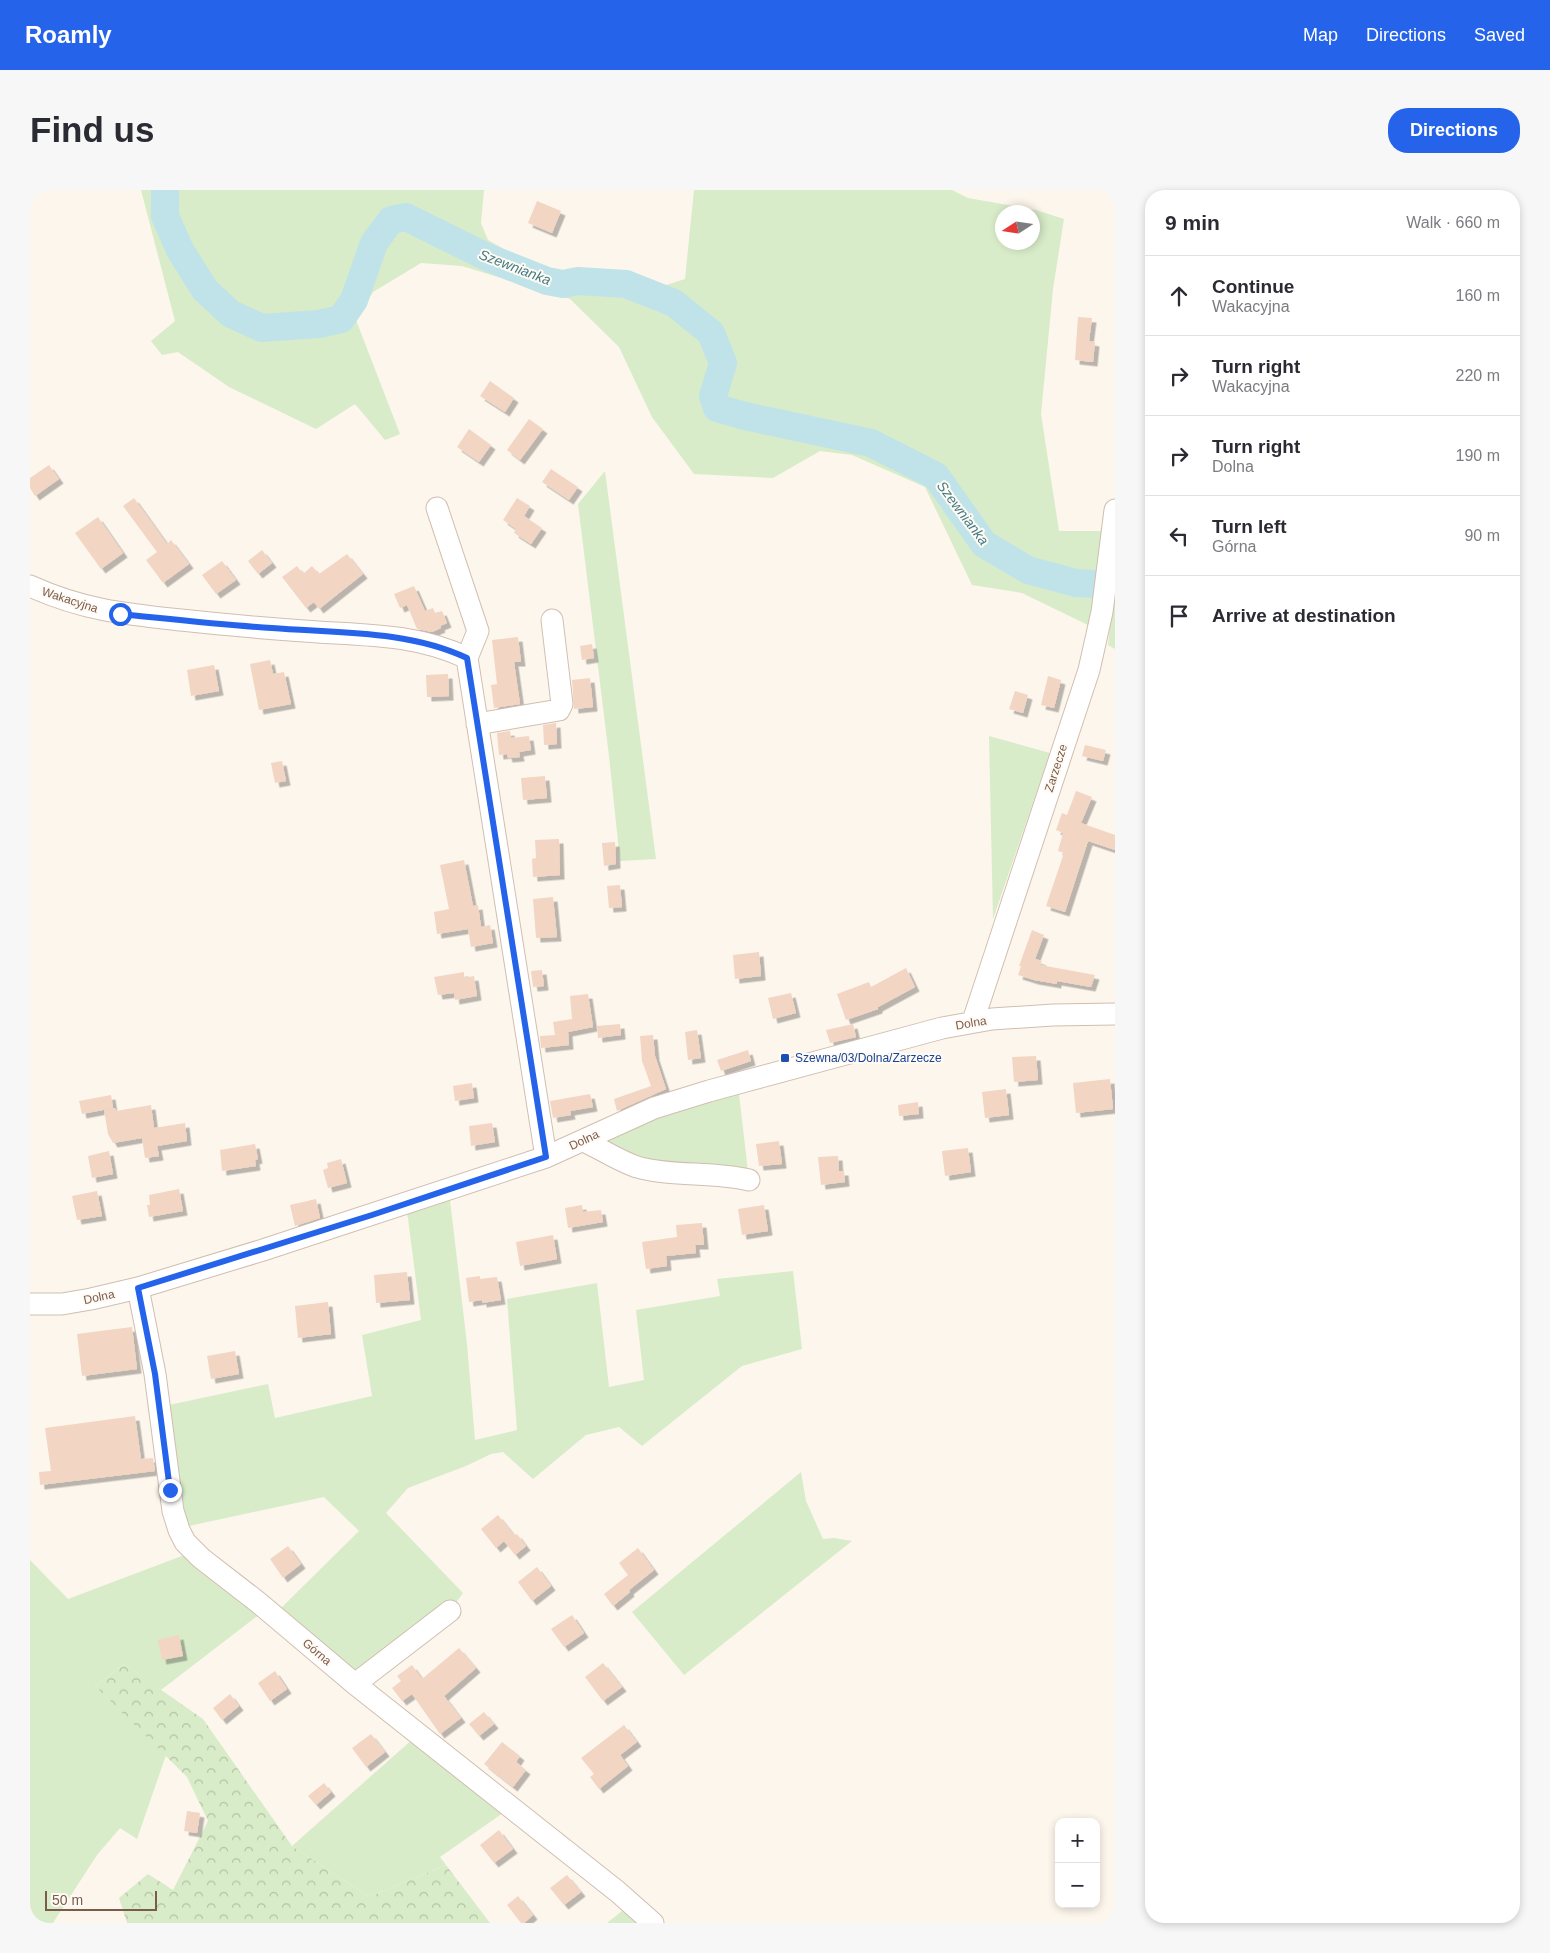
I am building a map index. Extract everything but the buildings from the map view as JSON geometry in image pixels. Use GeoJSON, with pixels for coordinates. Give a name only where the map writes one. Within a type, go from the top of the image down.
{"type":"FeatureCollection","features":[{"type":"Feature","properties":{"kind":"street"},"geometry":{"type":"LineString","coordinates":[[437,508],[478,631],[467,658],[546,1157]]}},
{"type":"Feature","properties":{"kind":"street","name":"Zarzecze"},"geometry":{"type":"LineString","coordinates":[[973,1021],[1089,670],[1102,612],[1115,520]]}},
{"type":"Feature","properties":{"kind":"street","name":"Wakacyjna"},"geometry":{"type":"LineString","coordinates":[[30,586],[76,604],[120,614],[232,626],[408,638],[445,648],[467,658]]}},
{"type":"Feature","properties":{"kind":"street"},"geometry":{"type":"LineString","coordinates":[[477,724],[559,710],[562,704],[552,620]]}},
{"type":"Feature","properties":{"kind":"street","name":"Dolna"},"geometry":{"type":"LineString","coordinates":[[30,1304],[62,1304],[138,1288],[372,1215],[546,1157],[654,1108],[933,1030],[973,1021],[1054,1015],[1115,1014]]}},
{"type":"Feature","properties":{"kind":"street"},"geometry":{"type":"LineString","coordinates":[[584,1141],[635,1166],[659,1172],[731,1176],[749,1180]]}},
{"type":"Feature","properties":{"kind":"street","name":"Górna"},"geometry":{"type":"LineString","coordinates":[[138,1288],[155,1374],[173,1510],[185,1542],[201,1558],[618,1892],[653,1923]]}},
{"type":"Feature","properties":{"kind":"street"},"geometry":{"type":"LineString","coordinates":[[356,1684],[450,1611]]}},
{"type":"Feature","properties":{"kind":"green space"},"geometry":{"type":"Polygon","coordinates":[[[141,190],[484,190],[481,223],[488,240],[543,271],[588,269],[660,287],[685,279],[694,190],[952,190],[968,198],[1008,205],[995,205],[995,250],[1040,250],[1040,211],[1064,219],[1053,289],[1041,414],[1059,531],[1102,531],[1090,626],[1022,593],[972,585],[925,487],[852,455],[820,451],[773,478],[694,474],[652,417],[619,347],[570,299],[462,266],[421,263],[373,292],[356,320],[400,434],[385,440],[355,404],[316,429],[229,387],[178,352],[162,355],[151,341],[175,321],[141,190]]]}},
{"type":"Feature","properties":{"kind":"green space"},"geometry":{"type":"Polygon","coordinates":[[[605,471],[656,859],[620,861],[578,504],[605,471]]]}},
{"type":"Feature","properties":{"kind":"green space"},"geometry":{"type":"Polygon","coordinates":[[[1115,582],[1115,649],[1108,645],[1115,582]]]}},
{"type":"Feature","properties":{"kind":"green space"},"geometry":{"type":"Polygon","coordinates":[[[989,736],[1050,753],[993,919],[989,736]]]}},
{"type":"Feature","properties":{"kind":"green space"},"geometry":{"type":"Polygon","coordinates":[[[739,1094],[749,1180],[626,1162],[605,1139],[671,1111],[739,1094]]]}},
{"type":"Feature","properties":{"kind":"green space"},"geometry":{"type":"Polygon","coordinates":[[[450,1200],[467,1344],[475,1440],[517,1430],[507,1299],[597,1283],[609,1387],[644,1380],[636,1310],[720,1296],[717,1279],[793,1271],[802,1349],[742,1366],[642,1446],[619,1427],[586,1435],[533,1479],[503,1452],[491,1454],[466,1466],[408,1488],[386,1513],[463,1593],[450,1611],[361,1679],[278,1611],[359,1531],[324,1497],[184,1527],[164,1406],[268,1384],[275,1418],[372,1396],[362,1335],[421,1320],[407,1211],[450,1200]]]}},
{"type":"Feature","properties":{"kind":"green space"},"geometry":{"type":"Polygon","coordinates":[[[801,1472],[806,1501],[823,1539],[834,1538],[852,1541],[684,1675],[632,1612],[801,1472]]]}},
{"type":"Feature","properties":{"kind":"green space"},"geometry":{"type":"Polygon","coordinates":[[[187,1554],[260,1614],[161,1690],[124,1664],[95,1686],[166,1755],[137,1839],[120,1828],[97,1855],[53,1923],[30,1923],[30,1560],[68,1599],[187,1554]]]}},
{"type":"Feature","properties":{"kind":"green space"},"geometry":{"type":"Polygon","coordinates":[[[124,1664],[203,1719],[292,1846],[369,1897],[446,1865],[490,1923],[127,1923],[119,1898],[148,1874],[173,1890],[208,1821],[187,1777],[95,1686],[124,1664]]]}},
{"type":"Feature","properties":{"kind":"green space"},"geometry":{"type":"Polygon","coordinates":[[[414,1738],[503,1813],[440,1857],[446,1865],[369,1897],[292,1846],[414,1738]]]}},
{"type":"Feature","properties":{"kind":"green space"},"geometry":{"type":"Polygon","coordinates":[[[627,1907],[645,1923],[607,1923],[627,1907]]]}},
{"type":"Feature","properties":{"kind":"waterway","name":"Szewnianka"},"geometry":{"type":"LineString","coordinates":[[165,190],[165,216],[180,250],[205,290],[231,314],[262,328],[319,324],[341,319],[354,300],[374,243],[391,220],[406,217],[489,258],[547,281],[563,284],[578,281],[626,284],[674,303],[711,333],[723,363],[713,396],[717,408],[745,416],[871,443],[936,476],[984,544],[1028,570],[1076,583],[1115,585]]}},
{"type":"Feature","properties":{"kind":"place","name":"Szewna/03/Dolna/Zarzecze"},"geometry":{"type":"Point","coordinates":[785,1058]}},
{"type":"Feature","properties":{"kind":"route"},"geometry":{"type":"LineString","coordinates":[[120,614],[232,626],[408,638],[445,648],[467,658],[546,1157],[263,1250],[138,1288],[155,1374],[170,1490]]}}]}
